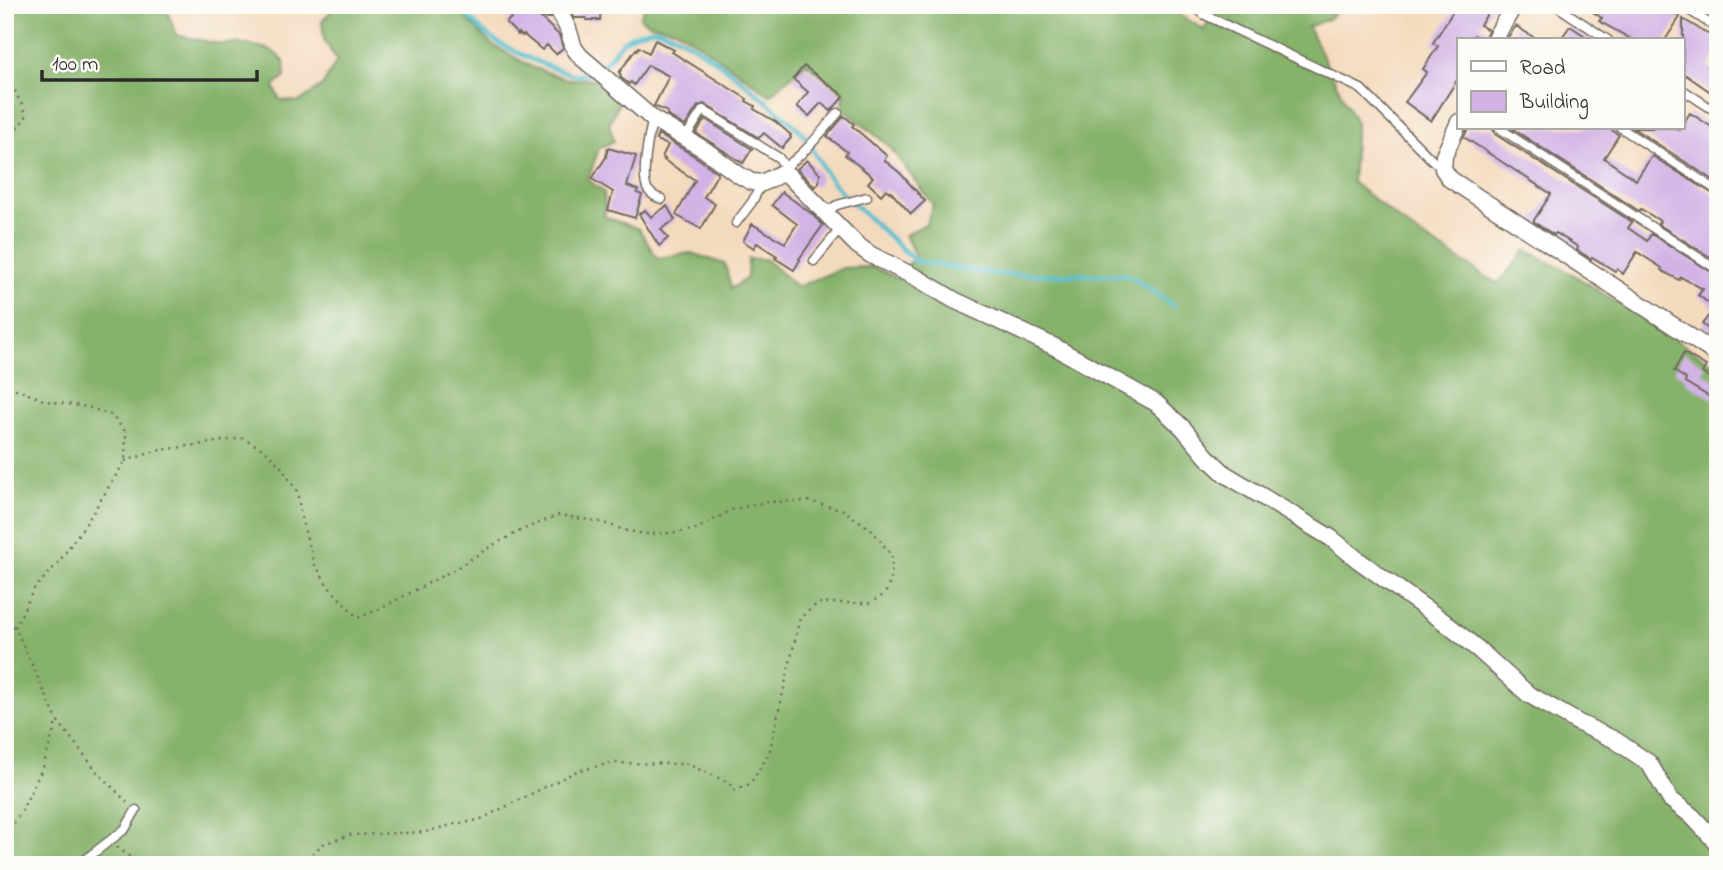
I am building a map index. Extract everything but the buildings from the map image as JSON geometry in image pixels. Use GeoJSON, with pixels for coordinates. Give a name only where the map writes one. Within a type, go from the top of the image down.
{"type":"FeatureCollection","features":[{"type":"Feature","properties":{"kind":"street"},"geometry":{"type":"LineString","coordinates":[[556,5],[580,56],[653,119],[752,182],[762,183],[784,170],[871,255],[954,300],[1053,346],[1156,403],[1225,474],[1331,538],[1443,621],[1528,694],[1615,740],[1649,763],[1670,799],[1718,844]]}},
{"type":"Feature","properties":{"kind":"street"},"geometry":{"type":"LineString","coordinates":[[1495,38],[1514,5]]}},
{"type":"Feature","properties":{"kind":"street"},"geometry":{"type":"LineString","coordinates":[[1457,127],[1444,156],[1443,169],[1450,179],[1718,355]]}},
{"type":"Feature","properties":{"kind":"lane"},"geometry":{"type":"LineString","coordinates":[[1192,5],[1205,15],[1361,89],[1443,169]]}},
{"type":"Feature","properties":{"kind":"lane"},"geometry":{"type":"LineString","coordinates":[[1555,5],[1605,38]]}},
{"type":"Feature","properties":{"kind":"lane"},"geometry":{"type":"LineString","coordinates":[[1681,5],[1718,29]]}},
{"type":"Feature","properties":{"kind":"lane"},"geometry":{"type":"LineString","coordinates":[[1684,91],[1718,113]]}},
{"type":"Feature","properties":{"kind":"lane"},"geometry":{"type":"LineString","coordinates":[[685,138],[703,110],[779,158],[784,170],[838,113]]}},
{"type":"Feature","properties":{"kind":"lane"},"geometry":{"type":"LineString","coordinates":[[653,119],[646,156],[646,182],[647,189],[662,199]]}},
{"type":"Feature","properties":{"kind":"lane"},"geometry":{"type":"LineString","coordinates":[[1502,130],[1718,270]]}},
{"type":"Feature","properties":{"kind":"lane"},"geometry":{"type":"LineString","coordinates":[[1624,130],[1718,191]]}},
{"type":"Feature","properties":{"kind":"lane"},"geometry":{"type":"LineString","coordinates":[[736,223],[762,183]]}},
{"type":"Feature","properties":{"kind":"lane"},"geometry":{"type":"LineString","coordinates":[[826,212],[844,203],[867,197]]}},
{"type":"Feature","properties":{"kind":"lane"},"geometry":{"type":"LineString","coordinates":[[814,261],[841,228]]}},
{"type":"Feature","properties":{"kind":"lane"},"geometry":{"type":"LineString","coordinates":[[78,865],[125,830],[135,810]]}},
{"type":"Feature","properties":{"kind":"path"},"geometry":{"type":"LineString","coordinates":[[5,72],[27,115],[18,127],[5,130]]}},
{"type":"Feature","properties":{"kind":"path"},"geometry":{"type":"LineString","coordinates":[[5,379],[16,389],[46,401],[88,407],[111,415],[126,432],[125,461],[58,563],[34,589],[15,627]]}},
{"type":"Feature","properties":{"kind":"path"},"geometry":{"type":"LineString","coordinates":[[125,461],[156,451],[243,438],[266,451],[297,491],[314,563],[329,587],[358,618],[455,569],[524,529],[559,515],[601,522],[627,531],[671,533],[694,530],[734,509],[767,502],[808,501],[843,510],[872,530],[892,556],[891,580],[885,594],[870,603],[818,603],[800,618],[769,754],[750,784],[734,790],[729,783],[687,764],[612,763],[577,771],[479,820],[425,832],[350,835],[323,844],[299,865]]}},
{"type":"Feature","properties":{"kind":"path"},"geometry":{"type":"LineString","coordinates":[[5,624],[15,627],[57,720],[99,774],[135,810]]}},
{"type":"Feature","properties":{"kind":"path"},"geometry":{"type":"LineString","coordinates":[[5,863],[8,856],[9,830],[43,767],[57,720]]}},
{"type":"Feature","properties":{"kind":"path"},"geometry":{"type":"LineString","coordinates":[[109,842],[147,865]]}},
{"type":"Feature","properties":{"kind":"green space"},"geometry":{"type":"Polygon","coordinates":[[[5,5],[158,5],[168,13],[176,35],[219,44],[247,44],[271,50],[284,61],[285,77],[274,86],[280,100],[299,102],[322,86],[337,61],[324,40],[322,21],[337,5],[453,5],[491,44],[534,68],[567,79],[595,79],[620,100],[609,124],[614,141],[599,148],[588,180],[604,192],[605,217],[639,229],[657,258],[691,253],[725,264],[731,289],[747,278],[748,259],[765,259],[797,287],[843,268],[873,267],[897,278],[915,256],[905,235],[926,224],[933,205],[889,146],[842,108],[845,94],[806,63],[770,95],[675,29],[650,24],[640,18],[643,5],[1165,5],[1204,30],[1217,5],[1345,5],[1328,19],[1308,27],[1356,123],[1352,182],[1412,230],[1498,284],[1526,250],[1574,275],[1718,367],[1718,865],[5,865],[5,5]]]}},
{"type":"Feature","properties":{"kind":"waterway"},"geometry":{"type":"LineString","coordinates":[[459,5],[479,28],[500,43],[536,61],[574,74],[586,74],[601,66],[621,43],[640,32],[651,29],[667,32],[685,41],[728,70],[800,130],[827,175],[842,193],[915,261],[993,274],[1129,275],[1174,306]]}}]}
